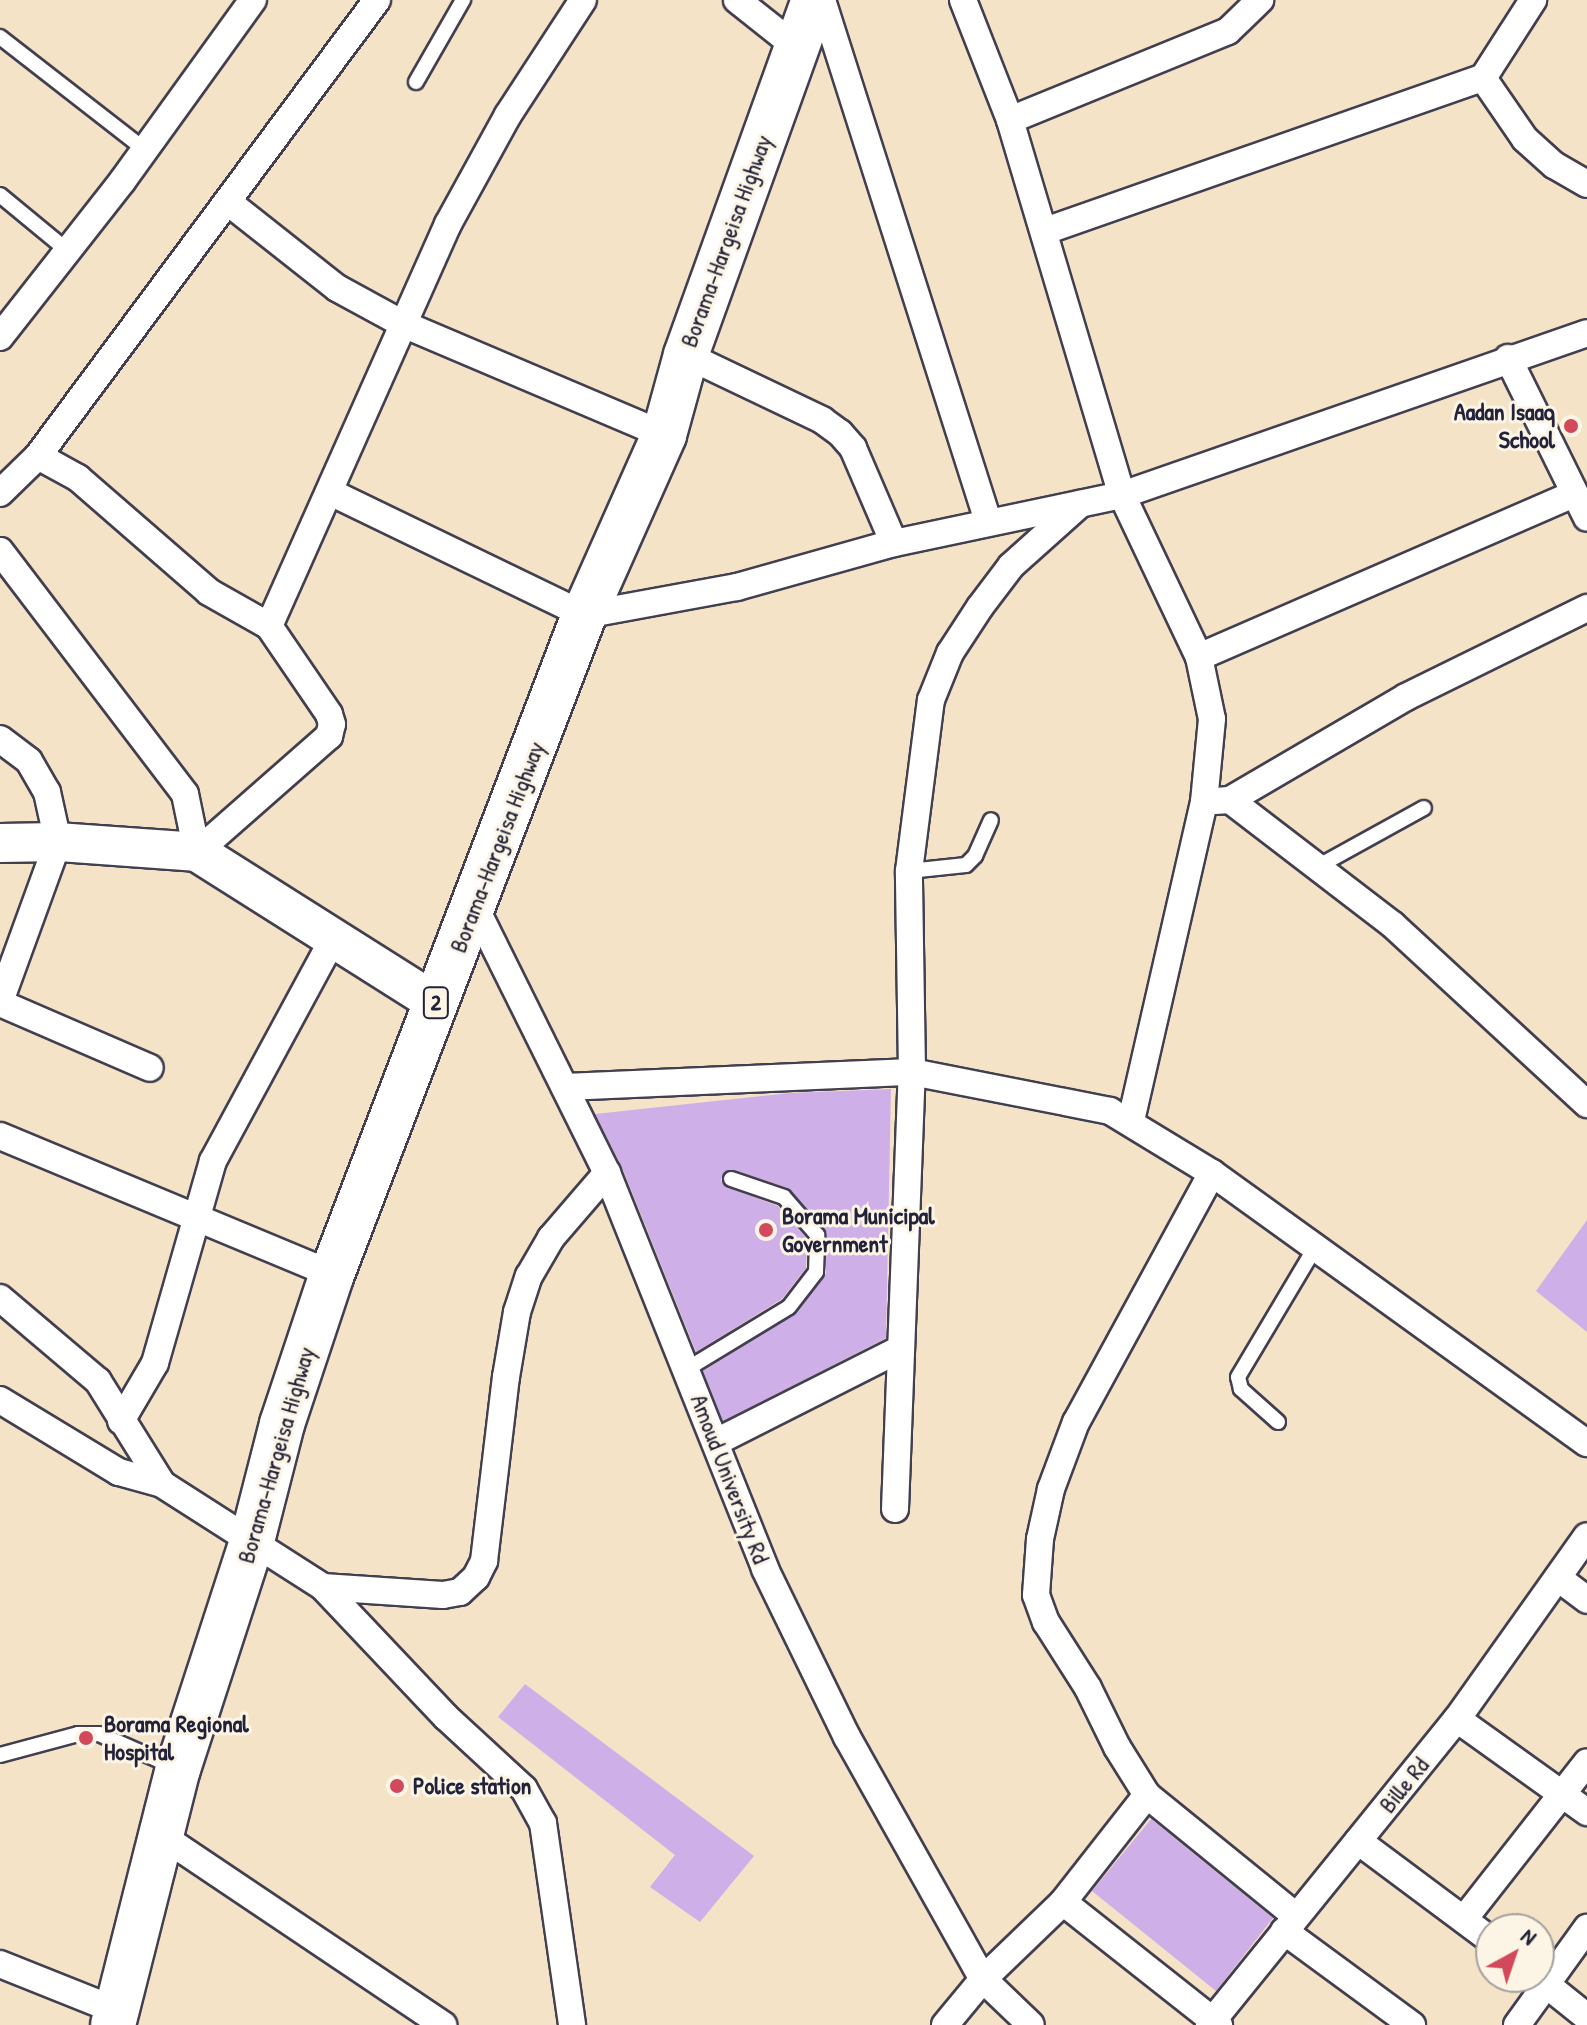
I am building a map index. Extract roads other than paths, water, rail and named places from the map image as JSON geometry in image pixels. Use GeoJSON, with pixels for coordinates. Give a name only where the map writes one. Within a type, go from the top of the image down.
{"type":"FeatureCollection","features":[{"type":"Feature","properties":{"kind":"highway","name":"Borama-Hargeisa Highway"},"geometry":{"type":"LineString","coordinates":[[118,2020],[178,1769],[252,1541],[282,1424],[332,1274],[475,907],[584,615],[664,435],[686,355],[814,0]]}},
{"type":"Feature","properties":{"kind":"street"},"geometry":{"type":"LineString","coordinates":[[0,337],[145,150],[253,0]]}},
{"type":"Feature","properties":{"kind":"street"},"geometry":{"type":"LineString","coordinates":[[0,493],[38,456],[377,0]]}},
{"type":"Feature","properties":{"kind":"street"},"geometry":{"type":"LineString","coordinates":[[269,626],[448,224],[508,115],[583,0]]}},
{"type":"Feature","properties":{"kind":"street"},"geometry":{"type":"LineString","coordinates":[[737,0],[795,46]]}},
{"type":"Feature","properties":{"kind":"street"},"geometry":{"type":"LineString","coordinates":[[822,0],[988,521]]}},
{"type":"Feature","properties":{"kind":"street"},"geometry":{"type":"LineString","coordinates":[[1010,120],[1228,31],[1260,0]]}},
{"type":"Feature","properties":{"kind":"street"},"geometry":{"type":"LineString","coordinates":[[1045,231],[1483,78],[1533,0]]}},
{"type":"Feature","properties":{"kind":"street"},"geometry":{"type":"LineString","coordinates":[[971,4],[1045,231],[1122,495],[1199,657],[1212,719],[1217,801],[1131,1122]]}},
{"type":"Feature","properties":{"kind":"street"},"geometry":{"type":"LineString","coordinates":[[1483,78],[1525,139],[1554,165],[1587,184]]}},
{"type":"Feature","properties":{"kind":"street"},"geometry":{"type":"LineString","coordinates":[[228,202],[337,288],[403,324],[664,435]]}},
{"type":"Feature","properties":{"kind":"street"},"geometry":{"type":"LineString","coordinates":[[330,492],[584,615],[737,587],[894,543],[1122,495],[1587,333]]}},
{"type":"Feature","properties":{"kind":"street"},"geometry":{"type":"LineString","coordinates":[[686,355],[822,420],[840,433],[853,448],[894,543]]}},
{"type":"Feature","properties":{"kind":"street"},"geometry":{"type":"LineString","coordinates":[[1508,358],[1587,518]]}},
{"type":"Feature","properties":{"kind":"street"},"geometry":{"type":"LineString","coordinates":[[38,456],[78,478],[209,592],[269,626],[329,714],[332,724],[329,736],[197,852]]}},
{"type":"Feature","properties":{"kind":"street"},"geometry":{"type":"LineString","coordinates":[[1199,657],[1574,494]]}},
{"type":"Feature","properties":{"kind":"street"},"geometry":{"type":"LineString","coordinates":[[895,1509],[912,1072],[909,871],[931,700],[950,653],[1011,566],[1082,503]]}},
{"type":"Feature","properties":{"kind":"street"},"geometry":{"type":"LineString","coordinates":[[0,551],[185,794],[197,852]]}},
{"type":"Feature","properties":{"kind":"street"},"geometry":{"type":"LineString","coordinates":[[1217,801],[1406,697],[1587,608]]}},
{"type":"Feature","properties":{"kind":"street"},"geometry":{"type":"LineString","coordinates":[[0,739],[29,761],[47,792],[58,842],[0,1002],[150,1068]]}},
{"type":"Feature","properties":{"kind":"street"},"geometry":{"type":"LineString","coordinates":[[1217,801],[1317,867],[1393,925],[1587,1104]]}},
{"type":"Feature","properties":{"kind":"street"},"geometry":{"type":"LineString","coordinates":[[0,843],[58,842],[197,852],[436,1003]]}},
{"type":"Feature","properties":{"kind":"street","name":"Amoud University Rd"},"geometry":{"type":"LineString","coordinates":[[475,907],[607,1173],[765,1569],[847,1737],[983,1979],[1031,2025]]}},
{"type":"Feature","properties":{"kind":"street"},"geometry":{"type":"LineString","coordinates":[[121,1421],[155,1363],[213,1161],[333,939]]}},
{"type":"Feature","properties":{"kind":"street"},"geometry":{"type":"LineString","coordinates":[[565,1087],[912,1072],[1110,1111],[1212,1173],[1587,1443]]}},
{"type":"Feature","properties":{"kind":"street"},"geometry":{"type":"LineString","coordinates":[[0,1136],[332,1274]]}},
{"type":"Feature","properties":{"kind":"street"},"geometry":{"type":"LineString","coordinates":[[323,1587],[443,1595],[460,1592],[476,1577],[484,1561],[517,1312],[529,1276],[551,1238],[607,1173]]}},
{"type":"Feature","properties":{"kind":"street"},"geometry":{"type":"LineString","coordinates":[[1212,1173],[1076,1422],[1051,1489],[1036,1568],[1036,1595],[1046,1622],[1088,1688],[1147,1795],[1290,1924],[1412,2025]]}},
{"type":"Feature","properties":{"kind":"street"},"geometry":{"type":"LineString","coordinates":[[0,1298],[98,1381],[162,1484]]}},
{"type":"Feature","properties":{"kind":"street"},"geometry":{"type":"LineString","coordinates":[[716,1442],[900,1349]]}},
{"type":"Feature","properties":{"kind":"street"},"geometry":{"type":"LineString","coordinates":[[0,1400],[119,1472],[162,1484],[323,1587],[446,1717],[524,1789],[543,1823],[572,2025]]}},
{"type":"Feature","properties":{"kind":"street","name":"Bille Rd"},"geometry":{"type":"LineString","coordinates":[[1213,2023],[1457,1719],[1587,1536]]}},
{"type":"Feature","properties":{"kind":"street"},"geometry":{"type":"LineString","coordinates":[[1558,1578],[1587,1600]]}},
{"type":"Feature","properties":{"kind":"street"},"geometry":{"type":"LineString","coordinates":[[1457,1719],[1587,1812]]}},
{"type":"Feature","properties":{"kind":"street"},"geometry":{"type":"LineString","coordinates":[[1464,1919],[1587,1762]]}},
{"type":"Feature","properties":{"kind":"street"},"geometry":{"type":"LineString","coordinates":[[945,2025],[983,1979],[1063,1902],[1147,1795]]}},
{"type":"Feature","properties":{"kind":"street"},"geometry":{"type":"LineString","coordinates":[[162,1836],[443,2025]]}},
{"type":"Feature","properties":{"kind":"street"},"geometry":{"type":"LineString","coordinates":[[1358,1841],[1475,1928]]}},
{"type":"Feature","properties":{"kind":"street"},"geometry":{"type":"LineString","coordinates":[[1063,1902],[1213,2023]]}},
{"type":"Feature","properties":{"kind":"street"},"geometry":{"type":"LineString","coordinates":[[1555,1965],[1587,1928]]}},
{"type":"Feature","properties":{"kind":"street"},"geometry":{"type":"LineString","coordinates":[[0,1964],[118,2020]]}},
{"type":"Feature","properties":{"kind":"street"},"geometry":{"type":"LineString","coordinates":[[1555,1992],[1587,2017]]}},
{"type":"Feature","properties":{"kind":"street"},"geometry":{"type":"LineString","coordinates":[[1517,2025],[1534,1993]]}},
{"type":"Feature","properties":{"kind":"lane"},"geometry":{"type":"LineString","coordinates":[[416,82],[463,0]]}},
{"type":"Feature","properties":{"kind":"lane"},"geometry":{"type":"LineString","coordinates":[[0,37],[145,150]]}},
{"type":"Feature","properties":{"kind":"lane"},"geometry":{"type":"LineString","coordinates":[[0,195],[68,251]]}},
{"type":"Feature","properties":{"kind":"lane"},"geometry":{"type":"LineString","coordinates":[[1317,867],[1424,808]]}},
{"type":"Feature","properties":{"kind":"lane"},"geometry":{"type":"LineString","coordinates":[[909,871],[966,865],[975,856],[991,820]]}},
{"type":"Feature","properties":{"kind":"lane"},"geometry":{"type":"LineString","coordinates":[[687,1369],[789,1307],[816,1272],[817,1235],[784,1197],[731,1179]]}},
{"type":"Feature","properties":{"kind":"lane"},"geometry":{"type":"LineString","coordinates":[[1278,1422],[1241,1389],[1238,1377],[1316,1246]]}},
{"type":"Feature","properties":{"kind":"lane"},"geometry":{"type":"LineString","coordinates":[[0,1755],[78,1734],[99,1734],[178,1769]]}},
{"type":"Feature","properties":{"kind":"place","name":"Aadan Isaaq School"},"geometry":{"type":"Point","coordinates":[1571,426]}},
{"type":"Feature","properties":{"kind":"place","name":"Borama Municipal Government"},"geometry":{"type":"Point","coordinates":[766,1230]}},
{"type":"Feature","properties":{"kind":"place","name":"Borama Regional Hospital"},"geometry":{"type":"Point","coordinates":[86,1738]}},
{"type":"Feature","properties":{"kind":"place","name":"Police station"},"geometry":{"type":"Point","coordinates":[397,1786]}}]}
